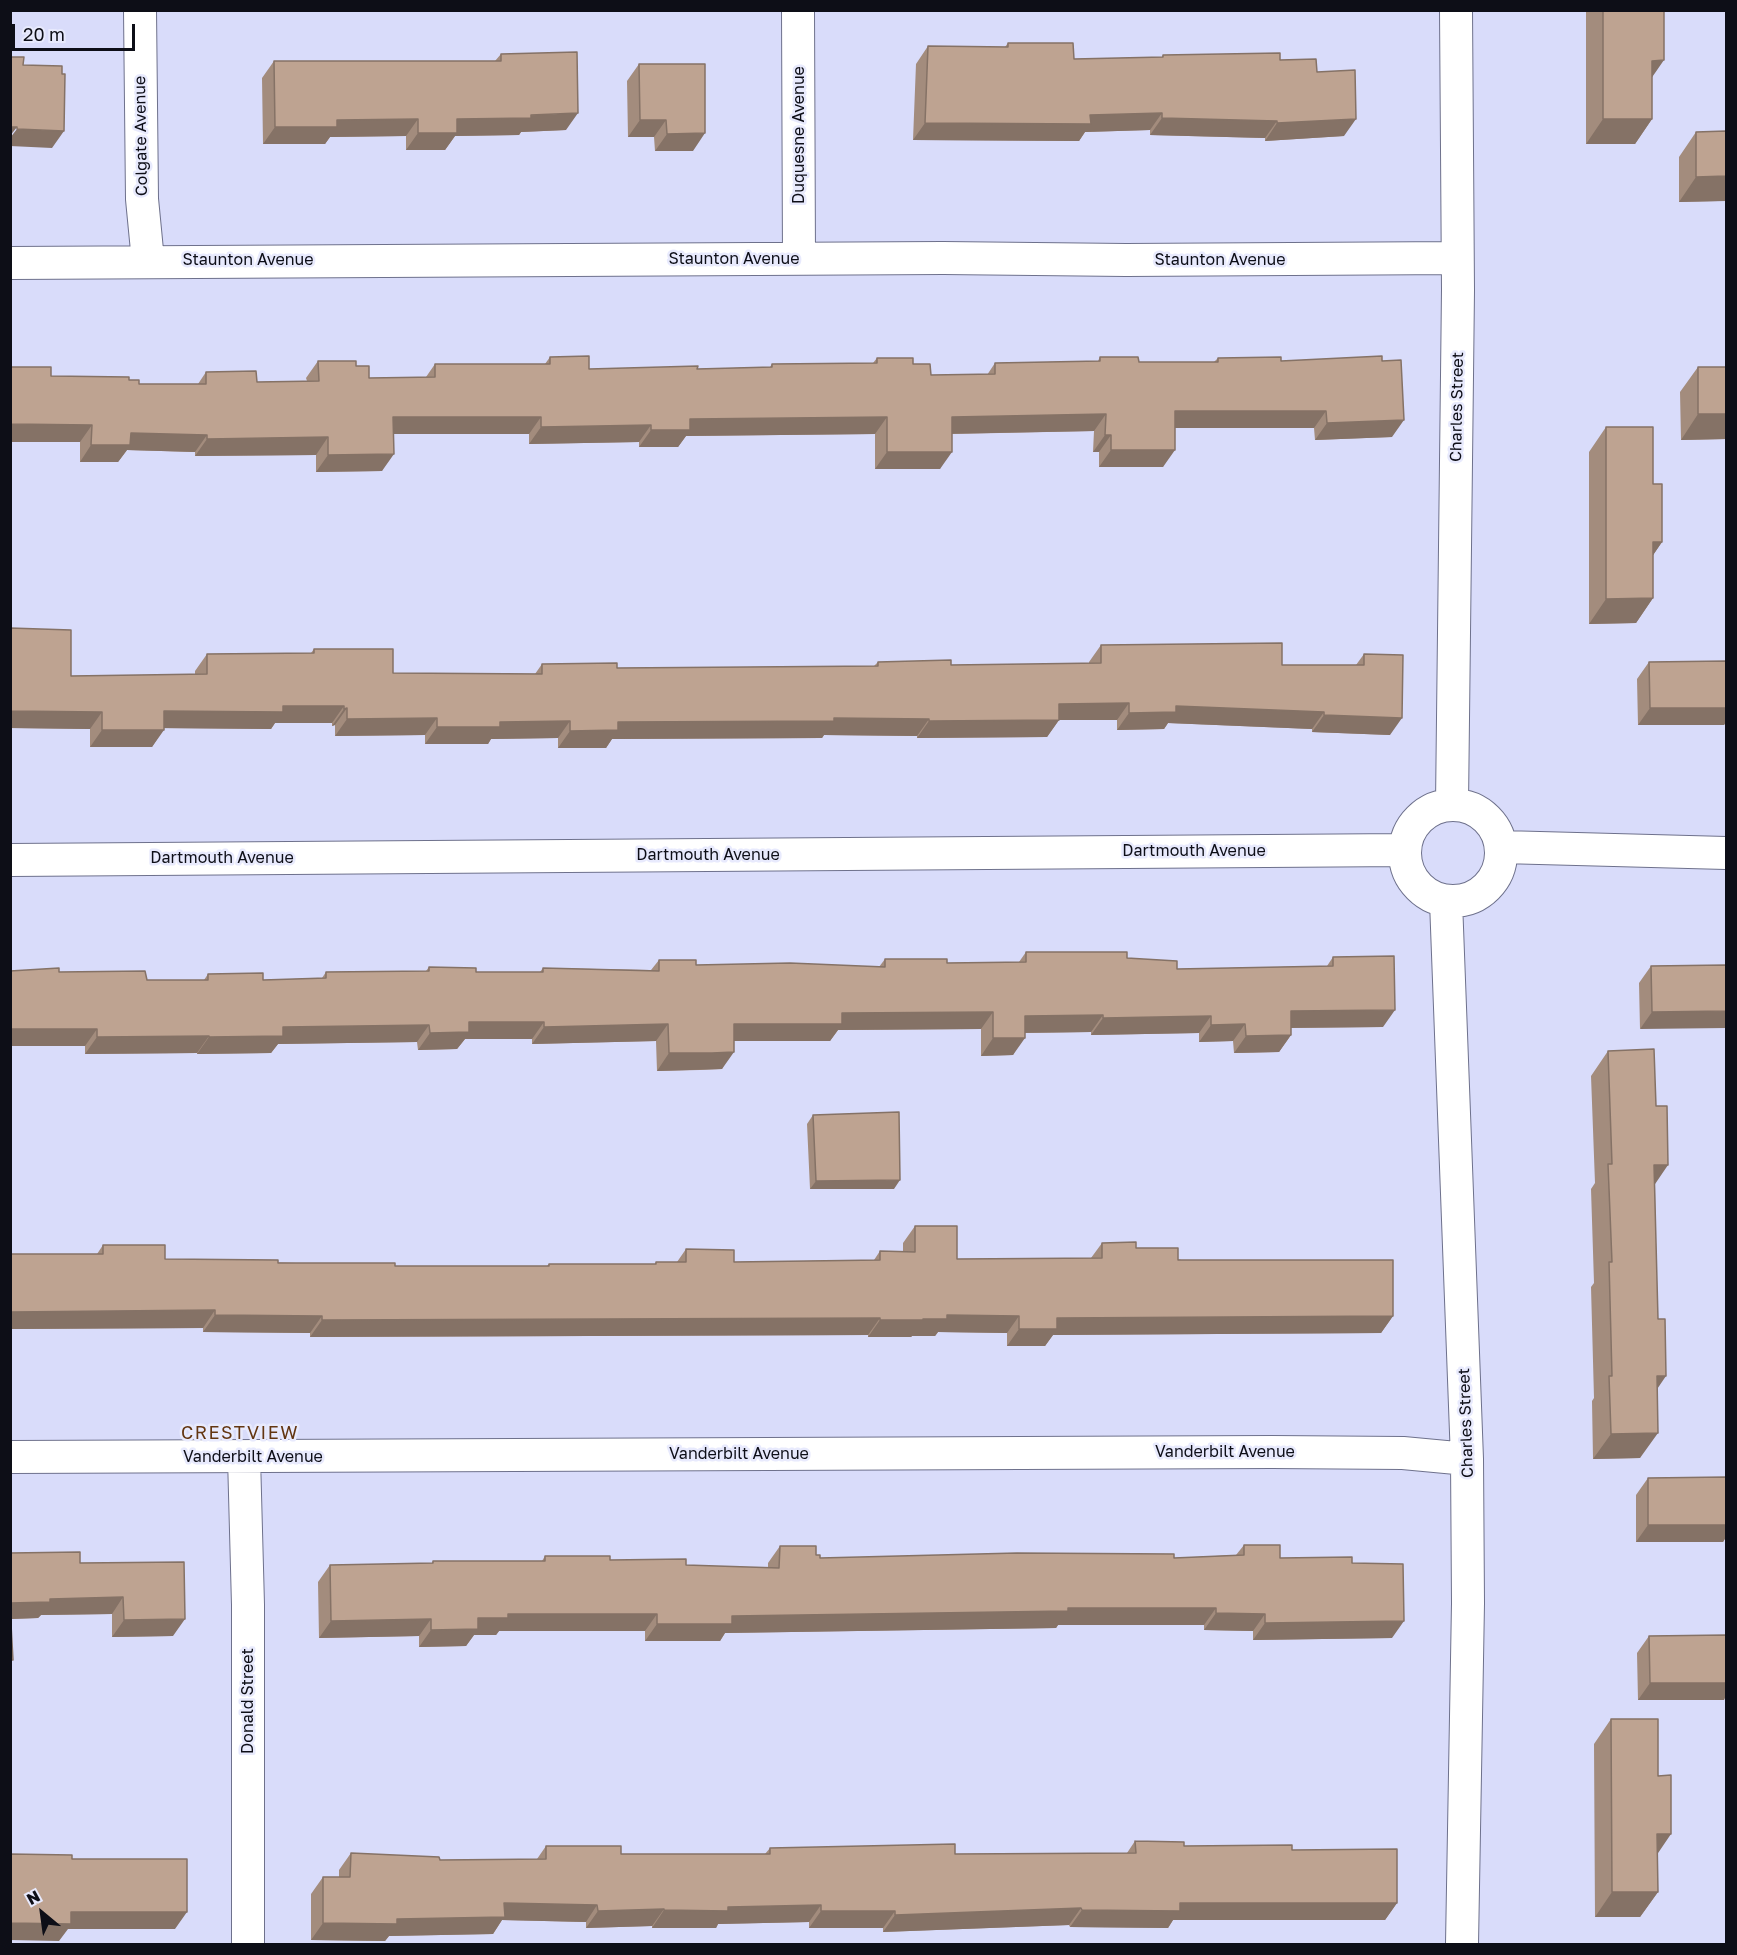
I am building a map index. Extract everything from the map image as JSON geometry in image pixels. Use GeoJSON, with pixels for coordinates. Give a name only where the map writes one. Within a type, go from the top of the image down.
{"type":"FeatureCollection","features":[{"type":"Feature","properties":{"kind":"street","name":"Colgate Avenue"},"geometry":{"type":"LineString","coordinates":[[140,10],[142,199],[148,261]]}},
{"type":"Feature","properties":{"kind":"street","name":"Duquesne Avenue"},"geometry":{"type":"LineString","coordinates":[[798,10],[799,259]]}},
{"type":"Feature","properties":{"kind":"street","name":"Charles Street"},"geometry":{"type":"LineString","coordinates":[[1452,804],[1457,258],[1456,10]]}},
{"type":"Feature","properties":{"kind":"street","name":"Staunton Avenue"},"geometry":{"type":"LineString","coordinates":[[10,262],[1457,258]]}},
{"type":"Feature","properties":{"kind":"street"},"geometry":{"type":"LineString","coordinates":[[1452,804],[1467,806],[1480,812],[1491,822],[1502,847],[1501,862],[1496,876],[1487,888],[1468,899],[1446,901],[1432,897],[1411,878],[1406,864],[1405,850],[1408,836],[1415,823],[1438,807],[1452,804]]}},
{"type":"Feature","properties":{"kind":"street"},"geometry":{"type":"LineString","coordinates":[[1502,847],[1726,853]]}},
{"type":"Feature","properties":{"kind":"street","name":"Dartmouth Avenue"},"geometry":{"type":"LineString","coordinates":[[10,860],[1405,850]]}},
{"type":"Feature","properties":{"kind":"street","name":"Charles Street"},"geometry":{"type":"LineString","coordinates":[[1446,901],[1467,1459],[1468,1603],[1461,1944]]}},
{"type":"Feature","properties":{"kind":"street","name":"Vanderbilt Avenue"},"geometry":{"type":"LineString","coordinates":[[10,1457],[1272,1452],[1403,1453],[1467,1459]]}},
{"type":"Feature","properties":{"kind":"street","name":"Donald Street"},"geometry":{"type":"LineString","coordinates":[[244,1457],[248,1617],[248,1944]]}},
{"type":"Feature","properties":{"kind":"building"},"geometry":{"type":"Polygon","coordinates":[[[1603,10],[1664,10],[1664,60],[1652,61],[1652,119],[1603,119],[1603,10]]]}},
{"type":"Feature","properties":{"kind":"building"},"geometry":{"type":"Polygon","coordinates":[[[1008,43],[1073,43],[1074,59],[1280,53],[1280,60],[1316,59],[1317,72],[1355,70],[1356,119],[1277,123],[1277,121],[1162,118],[1162,113],[1090,115],[1091,124],[925,123],[928,46],[1008,47],[1008,43]]]}},
{"type":"Feature","properties":{"kind":"building"},"geometry":{"type":"Polygon","coordinates":[[[577,52],[578,113],[531,115],[531,118],[457,119],[457,133],[418,133],[418,119],[337,120],[337,127],[275,127],[274,61],[501,61],[501,54],[577,52]]]}},
{"type":"Feature","properties":{"kind":"building"},"geometry":{"type":"Polygon","coordinates":[[[10,57],[24,57],[23,65],[62,66],[62,74],[65,74],[64,131],[10,127],[10,57]]]}},
{"type":"Feature","properties":{"kind":"building"},"geometry":{"type":"Polygon","coordinates":[[[639,64],[705,64],[705,133],[667,134],[666,120],[640,120],[639,64]]]}},
{"type":"Feature","properties":{"kind":"building"},"geometry":{"type":"Polygon","coordinates":[[[1726,131],[1726,176],[1696,177],[1696,132],[1726,131]]]}},
{"type":"Feature","properties":{"kind":"building"},"geometry":{"type":"Polygon","coordinates":[[[589,356],[589,369],[698,366],[697,369],[772,367],[772,364],[877,363],[877,358],[913,358],[913,364],[930,364],[931,375],[995,374],[995,363],[1100,361],[1100,357],[1138,357],[1139,362],[1218,362],[1218,358],[1281,357],[1281,361],[1382,356],[1382,361],[1401,360],[1404,420],[1327,423],[1326,411],[1175,411],[1175,450],[1111,450],[1111,435],[1105,435],[1106,414],[952,417],[952,452],[887,452],[887,417],[690,419],[690,430],[651,430],[651,425],[541,427],[541,417],[393,417],[394,454],[328,455],[328,437],[207,439],[207,435],[131,433],[130,445],[91,445],[92,425],[10,424],[10,367],[51,367],[51,376],[129,377],[129,380],[139,380],[139,384],[206,384],[206,372],[256,371],[257,382],[319,381],[318,361],[356,361],[356,366],[369,366],[369,378],[435,377],[435,364],[550,364],[550,357],[589,356]]]}},
{"type":"Feature","properties":{"kind":"building"},"geometry":{"type":"Polygon","coordinates":[[[1698,367],[1726,367],[1726,414],[1698,414],[1698,367]]]}},
{"type":"Feature","properties":{"kind":"building"},"geometry":{"type":"Polygon","coordinates":[[[1606,427],[1653,427],[1653,484],[1662,484],[1662,542],[1653,542],[1653,598],[1606,599],[1606,427]]]}},
{"type":"Feature","properties":{"kind":"building"},"geometry":{"type":"Polygon","coordinates":[[[10,628],[71,630],[71,676],[207,674],[207,654],[314,653],[314,649],[393,649],[393,673],[542,674],[542,664],[617,663],[617,668],[878,666],[878,662],[951,660],[951,665],[1101,663],[1101,645],[1282,643],[1282,665],[1364,665],[1364,654],[1403,655],[1402,718],[1324,715],[1324,712],[1176,706],[1176,712],[1129,713],[1129,703],[1059,704],[1059,720],[929,721],[929,719],[834,718],[834,721],[618,722],[618,730],[570,731],[570,721],[500,722],[500,727],[437,727],[437,718],[347,719],[347,708],[344,709],[344,706],[283,706],[283,712],[164,711],[164,730],[102,730],[102,712],[10,711],[10,628]]]}},
{"type":"Feature","properties":{"kind":"building"},"geometry":{"type":"Polygon","coordinates":[[[1726,661],[1726,708],[1650,708],[1649,662],[1726,661]]]}},
{"type":"Feature","properties":{"kind":"building"},"geometry":{"type":"Polygon","coordinates":[[[1026,952],[1127,952],[1127,958],[1177,961],[1177,969],[1333,966],[1333,957],[1394,956],[1395,1010],[1291,1011],[1291,1035],[1246,1036],[1245,1024],[1211,1025],[1211,1016],[1103,1018],[1103,1015],[1025,1016],[1025,1038],[993,1038],[993,1012],[842,1013],[842,1024],[734,1024],[734,1052],[712,1053],[669,1053],[668,1024],[544,1027],[544,1022],[469,1022],[469,1032],[430,1033],[429,1025],[283,1027],[283,1036],[209,1037],[97,1037],[97,1029],[10,1029],[10,971],[59,968],[59,972],[145,971],[147,980],[208,980],[208,974],[263,973],[263,980],[326,978],[326,972],[429,971],[429,967],[476,968],[476,972],[543,972],[543,968],[659,971],[659,960],[696,960],[696,965],[790,963],[885,967],[885,959],[947,959],[947,963],[1026,962],[1026,952]]]}},
{"type":"Feature","properties":{"kind":"building"},"geometry":{"type":"Polygon","coordinates":[[[1726,965],[1726,1011],[1652,1012],[1651,966],[1726,965]]]}},
{"type":"Feature","properties":{"kind":"building"},"geometry":{"type":"Polygon","coordinates":[[[1654,1049],[1656,1106],[1667,1106],[1668,1165],[1654,1165],[1658,1319],[1665,1319],[1666,1376],[1657,1376],[1658,1433],[1611,1434],[1609,1262],[1612,1262],[1608,1164],[1612,1164],[1608,1051],[1654,1049]]]}},
{"type":"Feature","properties":{"kind":"building"},"geometry":{"type":"Polygon","coordinates":[[[899,1112],[900,1180],[816,1181],[813,1115],[899,1112]]]}},
{"type":"Feature","properties":{"kind":"building"},"geometry":{"type":"Polygon","coordinates":[[[915,1226],[957,1226],[957,1259],[1102,1258],[1102,1243],[1136,1242],[1136,1248],[1178,1248],[1178,1260],[1393,1260],[1393,1316],[1057,1318],[1057,1329],[1019,1329],[1019,1316],[947,1315],[947,1319],[923,1320],[880,1320],[880,1318],[322,1320],[322,1316],[215,1315],[215,1310],[10,1312],[10,1254],[103,1254],[103,1245],[165,1245],[165,1259],[278,1260],[278,1263],[395,1263],[395,1266],[656,1264],[656,1262],[686,1262],[686,1249],[734,1250],[734,1262],[880,1260],[880,1251],[915,1252],[915,1226]]]}},
{"type":"Feature","properties":{"kind":"building"},"geometry":{"type":"Polygon","coordinates":[[[1726,1477],[1726,1525],[1648,1525],[1648,1478],[1726,1477]]]}},
{"type":"Feature","properties":{"kind":"building"},"geometry":{"type":"Polygon","coordinates":[[[1244,1545],[1280,1545],[1280,1558],[1352,1557],[1352,1563],[1403,1564],[1404,1621],[1265,1623],[1265,1614],[1216,1613],[1216,1608],[1068,1608],[1068,1611],[732,1616],[732,1624],[657,1624],[657,1614],[508,1614],[508,1618],[478,1618],[478,1629],[431,1630],[431,1619],[331,1621],[330,1565],[433,1563],[433,1561],[545,1561],[545,1556],[610,1556],[610,1560],[686,1559],[686,1565],[779,1568],[780,1546],[816,1546],[816,1555],[820,1555],[820,1558],[1017,1553],[1174,1554],[1174,1558],[1244,1555],[1244,1545]]]}},
{"type":"Feature","properties":{"kind":"building"},"geometry":{"type":"Polygon","coordinates":[[[80,1552],[80,1563],[184,1562],[185,1619],[124,1620],[123,1597],[50,1599],[50,1602],[10,1603],[10,1553],[80,1552]]]}},
{"type":"Feature","properties":{"kind":"building"},"geometry":{"type":"Polygon","coordinates":[[[10,1606],[13,1660],[10,1660],[10,1606]]]}},
{"type":"Feature","properties":{"kind":"building"},"geometry":{"type":"Polygon","coordinates":[[[1726,1635],[1726,1683],[1650,1683],[1649,1636],[1726,1635]]]}},
{"type":"Feature","properties":{"kind":"building"},"geometry":{"type":"Polygon","coordinates":[[[1611,1719],[1658,1719],[1658,1776],[1671,1775],[1671,1834],[1657,1834],[1658,1892],[1612,1892],[1611,1719]]]}},
{"type":"Feature","properties":{"kind":"building"},"geometry":{"type":"Polygon","coordinates":[[[1135,1841],[1184,1842],[1184,1846],[1292,1845],[1292,1850],[1397,1849],[1397,1903],[1180,1903],[1180,1911],[1082,1910],[1081,1908],[895,1915],[895,1911],[821,1911],[821,1905],[728,1907],[728,1911],[664,1909],[598,1911],[597,1905],[504,1903],[505,1917],[397,1919],[397,1924],[323,1923],[323,1877],[350,1877],[351,1853],[439,1857],[440,1860],[546,1859],[546,1846],[621,1846],[621,1854],[770,1854],[770,1848],[955,1844],[955,1854],[1136,1853],[1135,1841]]]}},
{"type":"Feature","properties":{"kind":"building"},"geometry":{"type":"Polygon","coordinates":[[[10,1854],[72,1855],[72,1859],[187,1859],[187,1912],[71,1912],[71,1924],[10,1923],[10,1854]]]}},
{"type":"Feature","properties":{"kind":"district","name":"CRESTVIEW"},"geometry":{"type":"Point","coordinates":[240,1433]}}]}
